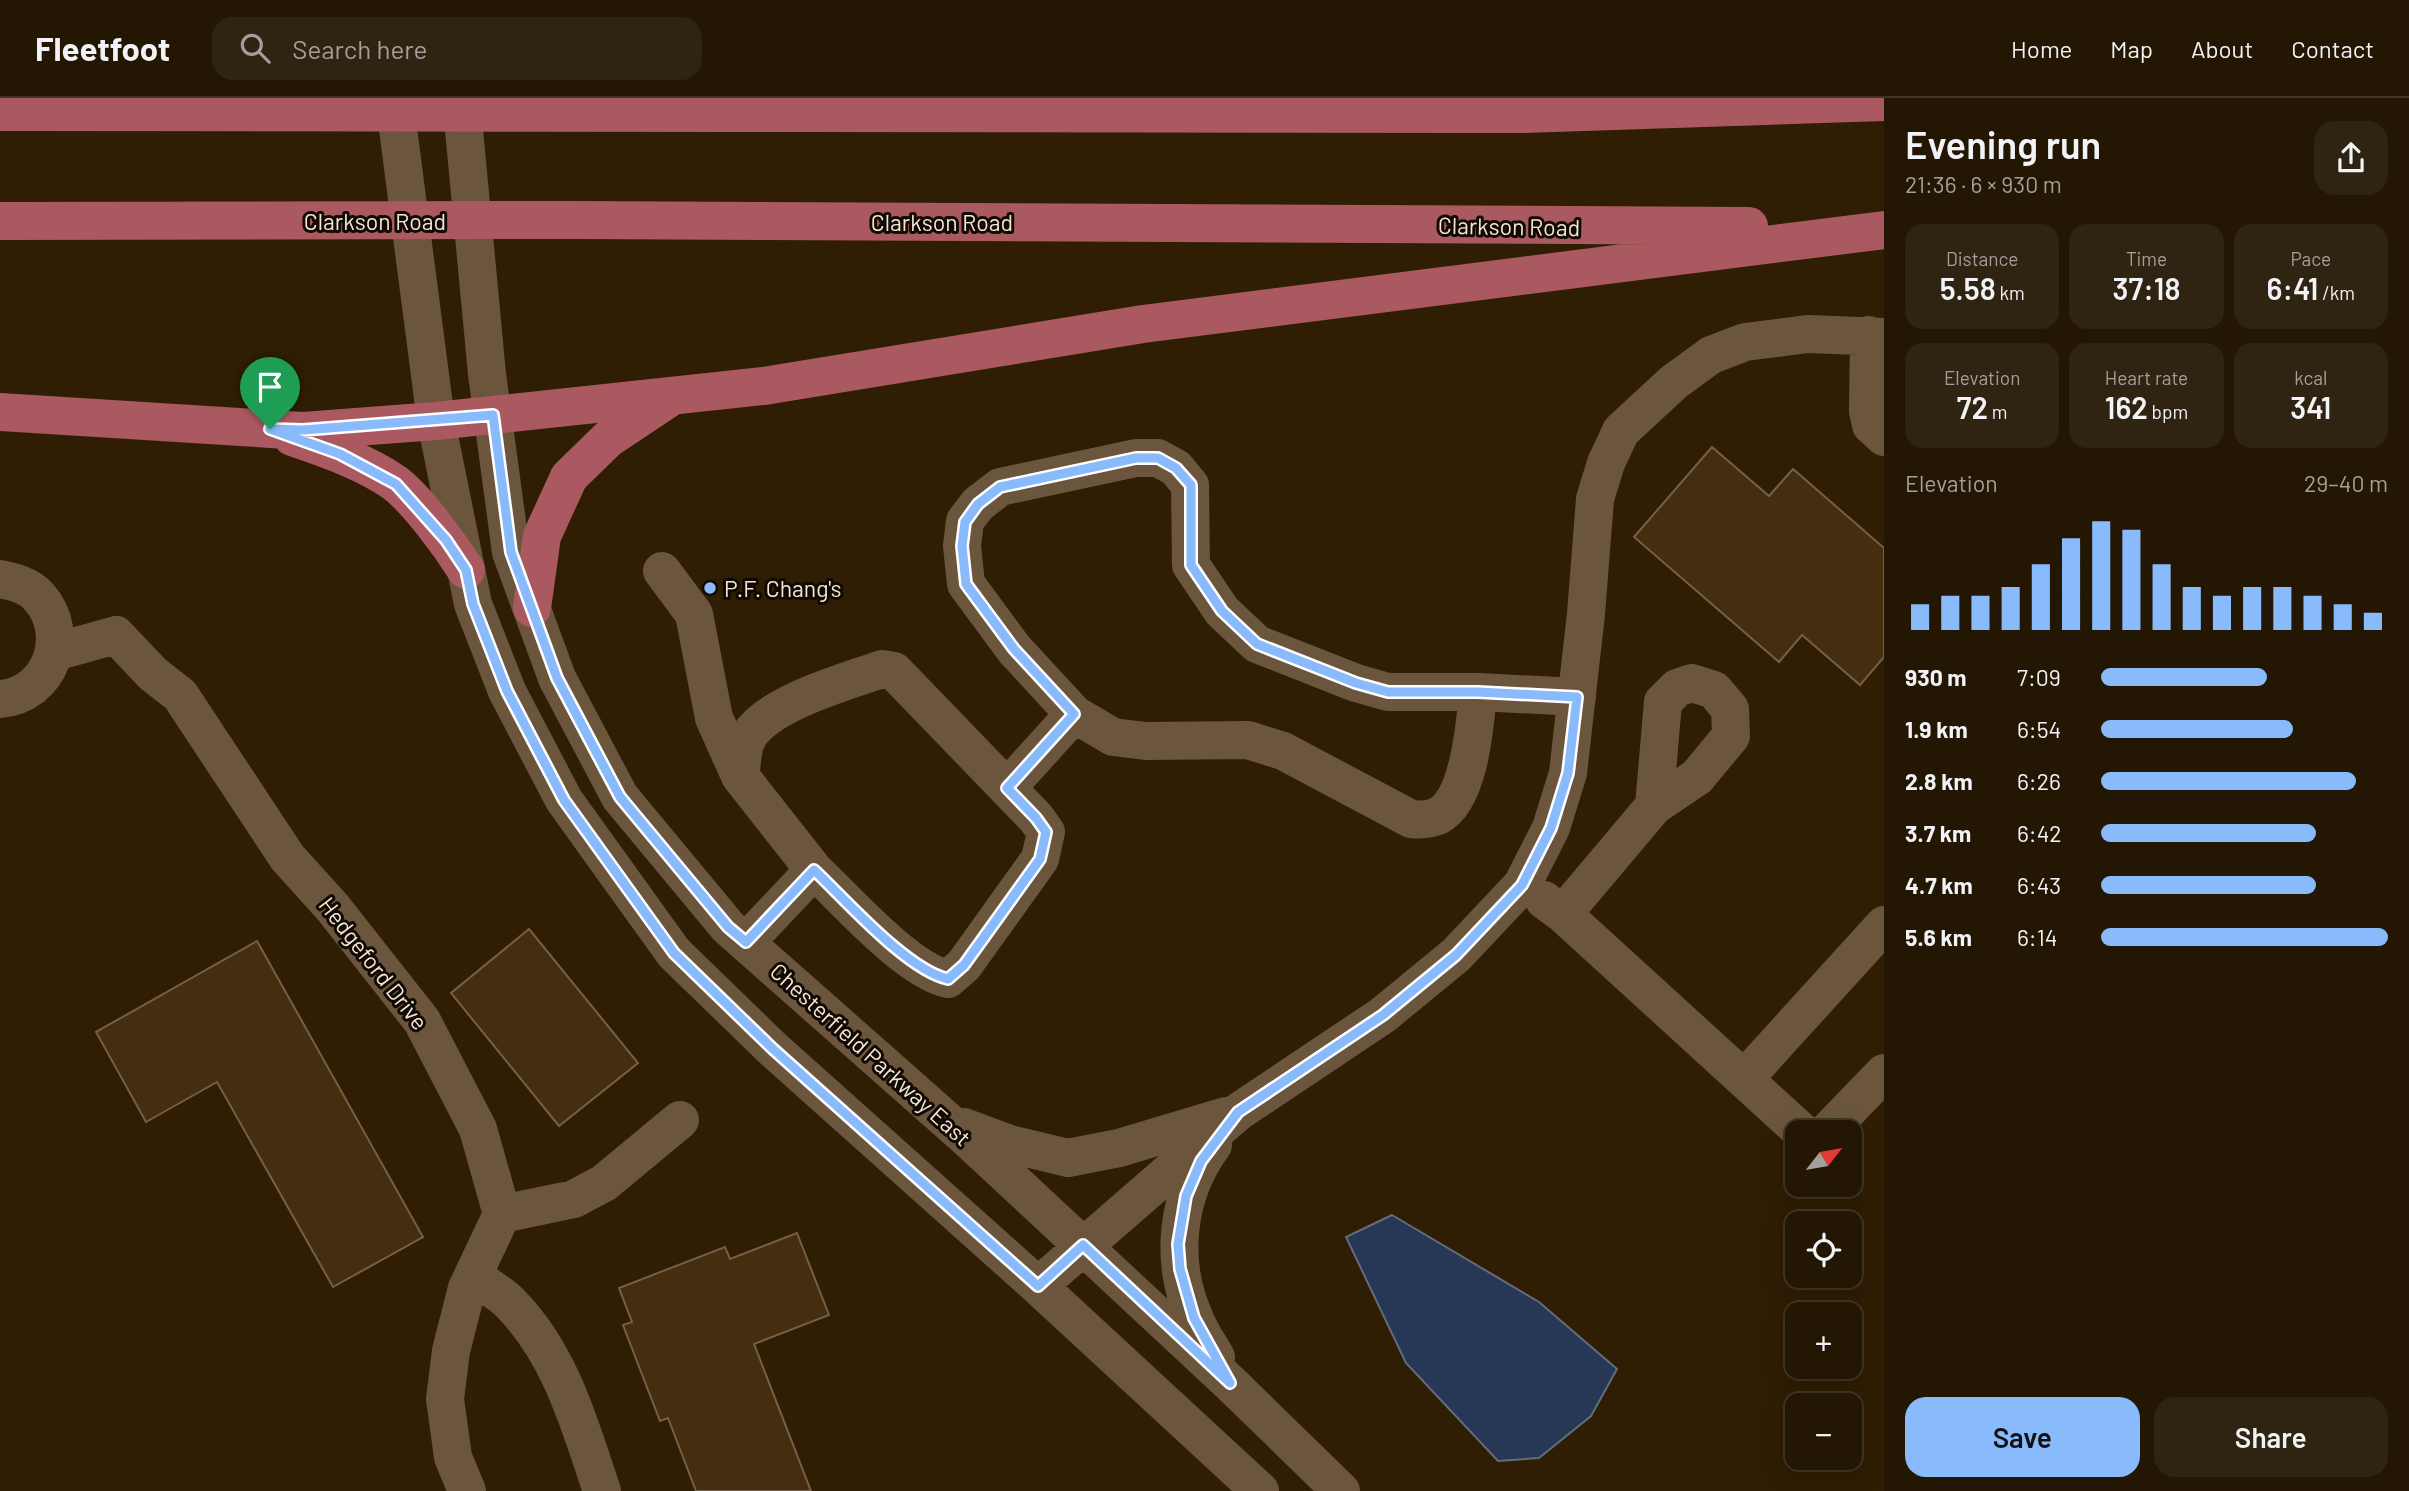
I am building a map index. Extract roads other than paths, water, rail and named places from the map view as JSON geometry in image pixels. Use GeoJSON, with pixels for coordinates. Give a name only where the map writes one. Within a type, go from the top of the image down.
{"type":"FeatureCollection","features":[{"type":"Feature","properties":{"kind":"main road"},"geometry":{"type":"LineString","coordinates":[[177,98],[238,113]]}},
{"type":"Feature","properties":{"kind":"main road"},"geometry":{"type":"LineString","coordinates":[[0,112],[1523,114],[1884,102]]}},
{"type":"Feature","properties":{"kind":"main road","name":"Clarkson Road"},"geometry":{"type":"LineString","coordinates":[[0,221],[575,220],[1884,229]]}},
{"type":"Feature","properties":{"kind":"main road"},"geometry":{"type":"LineString","coordinates":[[0,412],[303,430],[436,421],[764,386],[1143,324],[1884,229]]}},
{"type":"Feature","properties":{"kind":"main road"},"geometry":{"type":"LineString","coordinates":[[532,608],[542,536],[569,477],[608,439],[674,396]]}},
{"type":"Feature","properties":{"kind":"main road"},"geometry":{"type":"LineString","coordinates":[[270,429],[340,454],[396,484],[446,540],[466,570]]}},
{"type":"Feature","properties":{"kind":"street"},"geometry":{"type":"LineString","coordinates":[[394,98],[436,421],[473,604],[507,691],[564,800],[674,953],[773,1049],[1038,1286],[1261,1491]]}},
{"type":"Feature","properties":{"kind":"street","name":"Chesterfield Parkway East"},"geometry":{"type":"LineString","coordinates":[[461,98],[493,415],[511,552],[557,678],[620,797],[728,927],[1083,1245],[1341,1491]]}},
{"type":"Feature","properties":{"kind":"street"},"geometry":{"type":"LineString","coordinates":[[1038,1286],[1238,1112],[1383,1015],[1456,955],[1522,885],[1551,828],[1568,773],[1595,499],[1606,463],[1621,431],[1674,382],[1711,355],[1745,342],[1808,334],[1877,336],[1868,411],[1871,425],[1884,437]]}},
{"type":"Feature","properties":{"kind":"street"},"geometry":{"type":"LineString","coordinates":[[1478,692],[1473,741],[1454,802],[1439,815],[1426,820],[1411,819],[1283,751],[1248,740],[1146,741],[1113,737],[1074,714],[1014,649],[966,584],[962,546],[965,522],[978,504],[1000,487],[1136,458],[1158,458],[1176,468],[1191,485],[1191,565],[1222,611],[1257,644],[1356,683],[1388,692],[1478,692],[1577,697]]}},
{"type":"Feature","properties":{"kind":"street"},"geometry":{"type":"LineString","coordinates":[[662,571],[694,614],[714,718],[740,776],[814,870],[896,948],[935,976],[948,979],[964,965],[1040,859],[1044,847],[1046,832],[1036,818],[894,671],[882,669],[802,699],[768,715],[745,742],[740,776]]}},
{"type":"Feature","properties":{"kind":"street"},"geometry":{"type":"LineString","coordinates":[[0,579],[20,583],[37,595],[50,612],[55,631],[55,652],[48,669],[37,684],[22,694],[0,699]]}},
{"type":"Feature","properties":{"kind":"street","name":"Hedgeford Drive"},"geometry":{"type":"LineString","coordinates":[[55,652],[116,635],[153,674],[180,695],[287,856],[333,908],[422,1021],[478,1129],[502,1214]]}},
{"type":"Feature","properties":{"kind":"street"},"geometry":{"type":"LineString","coordinates":[[1007,788],[1074,714]]}},
{"type":"Feature","properties":{"kind":"street"},"geometry":{"type":"LineString","coordinates":[[1563,914],[1654,806]]}},
{"type":"Feature","properties":{"kind":"street"},"geometry":{"type":"LineString","coordinates":[[746,942],[814,870]]}},
{"type":"Feature","properties":{"kind":"street"},"geometry":{"type":"LineString","coordinates":[[1522,885],[1563,914],[1789,1120]]}},
{"type":"Feature","properties":{"kind":"street"},"geometry":{"type":"LineString","coordinates":[[1744,1079],[1884,925]]}},
{"type":"Feature","properties":{"kind":"street"},"geometry":{"type":"LineString","coordinates":[[1839,1120],[1884,1073]]}},
{"type":"Feature","properties":{"kind":"street"},"geometry":{"type":"LineString","coordinates":[[945,1119],[1010,1144],[1068,1158],[1119,1148],[1238,1112]]}},
{"type":"Feature","properties":{"kind":"street"},"geometry":{"type":"LineString","coordinates":[[1230,1383],[1194,1318],[1180,1269],[1178,1244],[1186,1196],[1201,1161],[1238,1112]]}},
{"type":"Feature","properties":{"kind":"street"},"geometry":{"type":"LineString","coordinates":[[467,1491],[453,1457],[445,1399],[451,1351],[467,1288],[502,1214],[574,1199],[604,1183],[680,1120]]}},
{"type":"Feature","properties":{"kind":"street"},"geometry":{"type":"LineString","coordinates":[[473,1276],[511,1304],[541,1343],[559,1373],[602,1491]]}},
{"type":"Feature","properties":{"kind":"water"},"geometry":{"type":"Polygon","coordinates":[[[1392,1215],[1539,1302],[1617,1369],[1591,1416],[1539,1458],[1498,1461],[1406,1363],[1346,1237],[1392,1215]]]}},
{"type":"Feature","properties":{"kind":"place","name":"P.F. Chang's"},"geometry":{"type":"Point","coordinates":[710,588]}}]}
